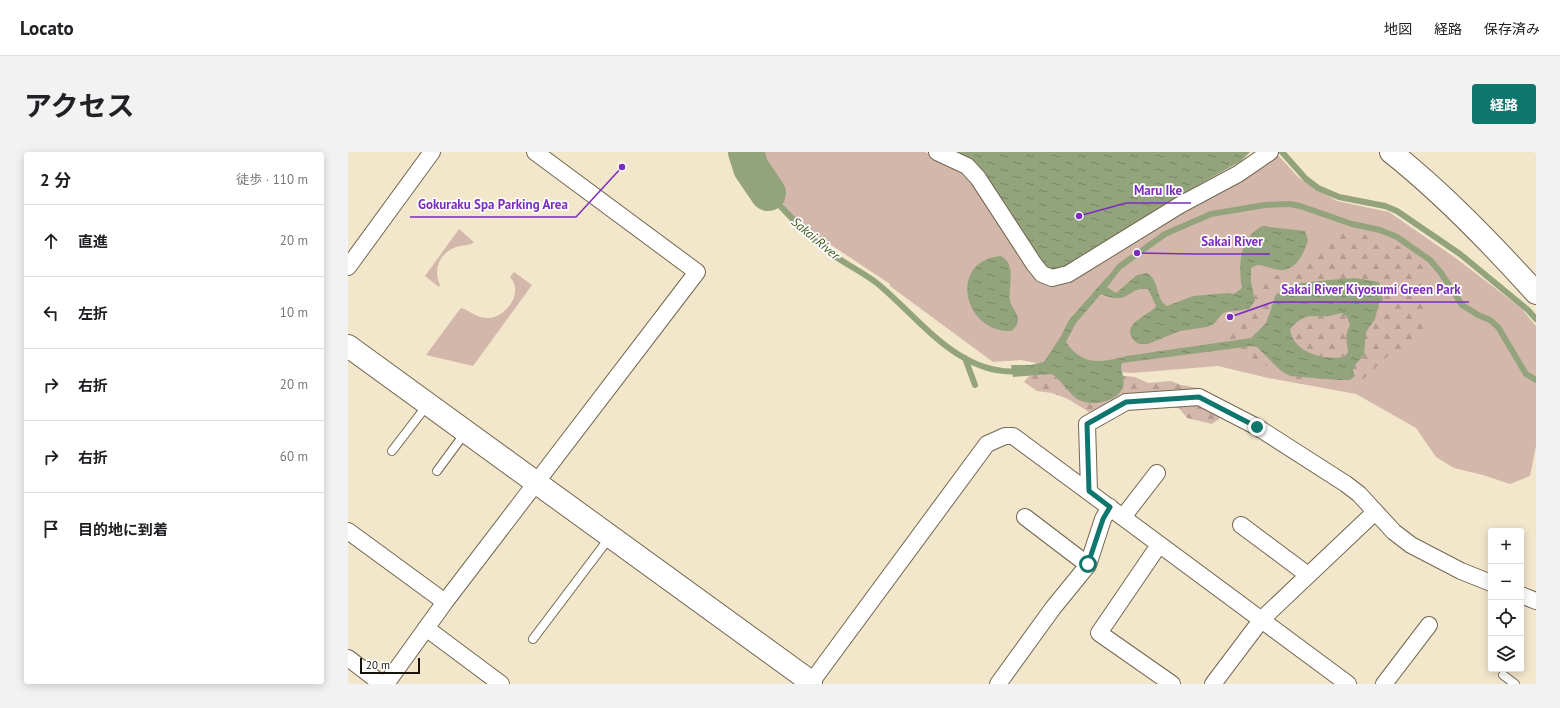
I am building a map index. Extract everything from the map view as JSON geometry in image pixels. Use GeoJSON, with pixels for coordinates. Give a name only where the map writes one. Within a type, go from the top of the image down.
{"type":"FeatureCollection","features":[{"type":"Feature","properties":{"kind":"street"},"geometry":{"type":"LineString","coordinates":[[348,268],[432,152]]}},
{"type":"Feature","properties":{"kind":"street"},"geometry":{"type":"LineString","coordinates":[[386,684],[445,602],[697,272],[535,152]]}},
{"type":"Feature","properties":{"kind":"street"},"geometry":{"type":"LineString","coordinates":[[938,152],[967,166],[978,178],[1034,264],[1042,274],[1052,278],[1060,277],[1084,266],[1180,205],[1238,174],[1270,152]]}},
{"type":"Feature","properties":{"kind":"street"},"geometry":{"type":"LineString","coordinates":[[1391,152],[1452,204],[1536,293]]}},
{"type":"Feature","properties":{"kind":"street"},"geometry":{"type":"LineString","coordinates":[[348,346],[812,683],[987,444],[1005,436],[1013,436],[1348,684]]}},
{"type":"Feature","properties":{"kind":"street"},"geometry":{"type":"LineString","coordinates":[[1089,491],[1087,424],[1126,402],[1199,397],[1257,427],[1346,484],[1359,494],[1394,532],[1411,545],[1461,571],[1488,582]]}},
{"type":"Feature","properties":{"kind":"street"},"geometry":{"type":"LineString","coordinates":[[1123,517],[1157,473]]}},
{"type":"Feature","properties":{"kind":"street"},"geometry":{"type":"LineString","coordinates":[[998,684],[1053,608],[1088,564],[1103,519],[1110,507]]}},
{"type":"Feature","properties":{"kind":"street"},"geometry":{"type":"LineString","coordinates":[[1213,684],[1262,619],[1375,512]]}},
{"type":"Feature","properties":{"kind":"street"},"geometry":{"type":"LineString","coordinates":[[1025,517],[1088,564]]}},
{"type":"Feature","properties":{"kind":"street"},"geometry":{"type":"LineString","coordinates":[[1241,525],[1308,576]]}},
{"type":"Feature","properties":{"kind":"street"},"geometry":{"type":"LineString","coordinates":[[348,531],[445,602]]}},
{"type":"Feature","properties":{"kind":"street"},"geometry":{"type":"LineString","coordinates":[[1159,545],[1099,633],[1172,684]]}},
{"type":"Feature","properties":{"kind":"street"},"geometry":{"type":"LineString","coordinates":[[1524,596],[1536,601]]}},
{"type":"Feature","properties":{"kind":"street"},"geometry":{"type":"LineString","coordinates":[[1384,684],[1429,625]]}},
{"type":"Feature","properties":{"kind":"street"},"geometry":{"type":"LineString","coordinates":[[426,628],[501,684]]}},
{"type":"Feature","properties":{"kind":"street"},"geometry":{"type":"LineString","coordinates":[[348,658],[382,684]]}},
{"type":"Feature","properties":{"kind":"lane"},"geometry":{"type":"LineString","coordinates":[[392,451],[428,404]]}},
{"type":"Feature","properties":{"kind":"lane"},"geometry":{"type":"LineString","coordinates":[[437,471],[465,432]]}},
{"type":"Feature","properties":{"kind":"lane"},"geometry":{"type":"LineString","coordinates":[[533,639],[610,537]]}},
{"type":"Feature","properties":{"kind":"lane"},"geometry":{"type":"LineString","coordinates":[[1503,675],[1515,684]]}},
{"type":"Feature","properties":{"kind":"green space"},"geometry":{"type":"Polygon","coordinates":[[[755,152],[925,152],[964,172],[1044,272],[1275,152],[1299,178],[1337,201],[1389,212],[1457,259],[1521,308],[1536,326],[1536,446],[1530,476],[1510,484],[1483,475],[1454,468],[1436,457],[1416,428],[1356,394],[1268,378],[1218,366],[1132,373],[1061,368],[1021,360],[993,362],[890,286],[890,284],[792,219],[758,162],[755,152]]]}},
{"type":"Feature","properties":{"kind":"green space"},"geometry":{"type":"Polygon","coordinates":[[[459,229],[474,242],[456,247],[445,253],[439,263],[438,268],[437,274],[440,285],[439,287],[425,276],[459,229]]]}},
{"type":"Feature","properties":{"kind":"green space"},"geometry":{"type":"Polygon","coordinates":[[[1346,230],[1392,243],[1416,258],[1424,270],[1428,285],[1428,304],[1426,320],[1417,345],[1390,354],[1359,383],[1349,385],[1309,383],[1288,378],[1255,359],[1231,353],[1228,342],[1230,331],[1234,322],[1240,312],[1269,277],[1299,270],[1314,258],[1329,232],[1346,230]]]}},
{"type":"Feature","properties":{"kind":"green space"},"geometry":{"type":"Polygon","coordinates":[[[514,272],[532,285],[473,366],[426,355],[460,309],[462,308],[478,316],[488,318],[495,317],[507,309],[514,296],[514,283],[510,277],[514,272]]]}},
{"type":"Feature","properties":{"kind":"green space"},"geometry":{"type":"Polygon","coordinates":[[[1036,373],[1117,375],[1135,377],[1148,383],[1171,381],[1181,385],[1199,388],[1210,395],[1219,413],[1219,419],[1212,424],[1187,418],[1179,408],[1161,406],[1089,412],[1068,399],[1052,393],[1037,391],[1024,382],[1028,377],[1036,373]]]}},
{"type":"Feature","properties":{"kind":"water"},"geometry":{"type":"Polygon","coordinates":[[[954,152],[1250,152],[1241,161],[1179,196],[1080,262],[1051,272],[954,152]]]}},
{"type":"Feature","properties":{"kind":"water"},"geometry":{"type":"Polygon","coordinates":[[[1262,226],[1305,231],[1308,240],[1302,256],[1295,265],[1290,268],[1279,270],[1257,265],[1251,268],[1251,282],[1255,301],[1249,309],[1226,312],[1222,314],[1214,324],[1207,327],[1180,331],[1148,344],[1141,344],[1133,339],[1130,333],[1133,324],[1153,310],[1156,306],[1148,289],[1136,290],[1118,298],[1101,294],[1076,323],[1066,342],[1072,350],[1085,359],[1100,361],[1251,338],[1266,323],[1276,295],[1294,284],[1355,278],[1379,282],[1383,300],[1379,303],[1375,319],[1366,332],[1364,355],[1355,365],[1353,371],[1355,376],[1350,380],[1290,376],[1280,370],[1257,347],[1253,346],[1122,363],[1121,369],[1124,384],[1120,392],[1110,400],[1097,403],[1079,400],[1055,376],[1051,374],[1013,377],[1011,365],[1030,365],[1044,362],[1061,336],[1069,320],[1107,277],[1112,281],[1107,287],[1116,293],[1137,275],[1147,273],[1154,280],[1163,303],[1167,306],[1193,296],[1228,293],[1234,294],[1242,288],[1240,271],[1242,253],[1254,231],[1262,226]],[[1342,313],[1329,316],[1308,316],[1300,320],[1290,329],[1292,337],[1297,344],[1311,353],[1319,356],[1336,358],[1344,357],[1348,352],[1346,335],[1350,325],[1347,317],[1342,313]]]}},
{"type":"Feature","properties":{"kind":"water"},"geometry":{"type":"Polygon","coordinates":[[[1001,256],[1009,264],[1011,276],[1010,300],[1018,317],[1016,326],[1012,331],[995,329],[982,321],[973,309],[968,296],[968,282],[973,270],[984,260],[1001,256]]]}},
{"type":"Feature","properties":{"kind":"waterway","name":"Sakai River"},"geometry":{"type":"LineString","coordinates":[[746,152],[751,168],[768,193]]}},
{"type":"Feature","properties":{"kind":"waterway"},"geometry":{"type":"LineString","coordinates":[[1282,152],[1306,179],[1318,188],[1339,197],[1385,206],[1397,211],[1460,254],[1528,310],[1536,319]]}},
{"type":"Feature","properties":{"kind":"waterway","name":"Sakai River"},"geometry":{"type":"LineString","coordinates":[[768,193],[798,225],[823,247],[878,284],[925,328],[959,355],[978,365],[998,370],[1019,371]]}},
{"type":"Feature","properties":{"kind":"waterway","name":"Sakai River"},"geometry":{"type":"LineString","coordinates":[[1105,285],[1119,267],[1165,234],[1211,214],[1265,205],[1290,204],[1300,206],[1352,224],[1380,230],[1397,237],[1430,260],[1441,273],[1462,305],[1478,315],[1490,320],[1498,327],[1526,374],[1536,380]]}},
{"type":"Feature","properties":{"kind":"waterway"},"geometry":{"type":"LineString","coordinates":[[965,358],[975,385]]}},
{"type":"Feature","properties":{"kind":"place","name":"Gokuraku Spa Parking Area"},"geometry":{"type":"Point","coordinates":[622,167]}},
{"type":"Feature","properties":{"kind":"place","name":"Maru Ike"},"geometry":{"type":"Point","coordinates":[1079,216]}},
{"type":"Feature","properties":{"kind":"place","name":"Sakai River"},"geometry":{"type":"Point","coordinates":[1137,253]}},
{"type":"Feature","properties":{"kind":"place","name":"Sakai River Kiyosumi Green Park"},"geometry":{"type":"Point","coordinates":[1230,317]}},
{"type":"Feature","properties":{"kind":"route"},"geometry":{"type":"LineString","coordinates":[[1088,564],[1091,559],[1103,519],[1110,507],[1089,491],[1087,424],[1126,402],[1199,397],[1257,427]]}}]}
